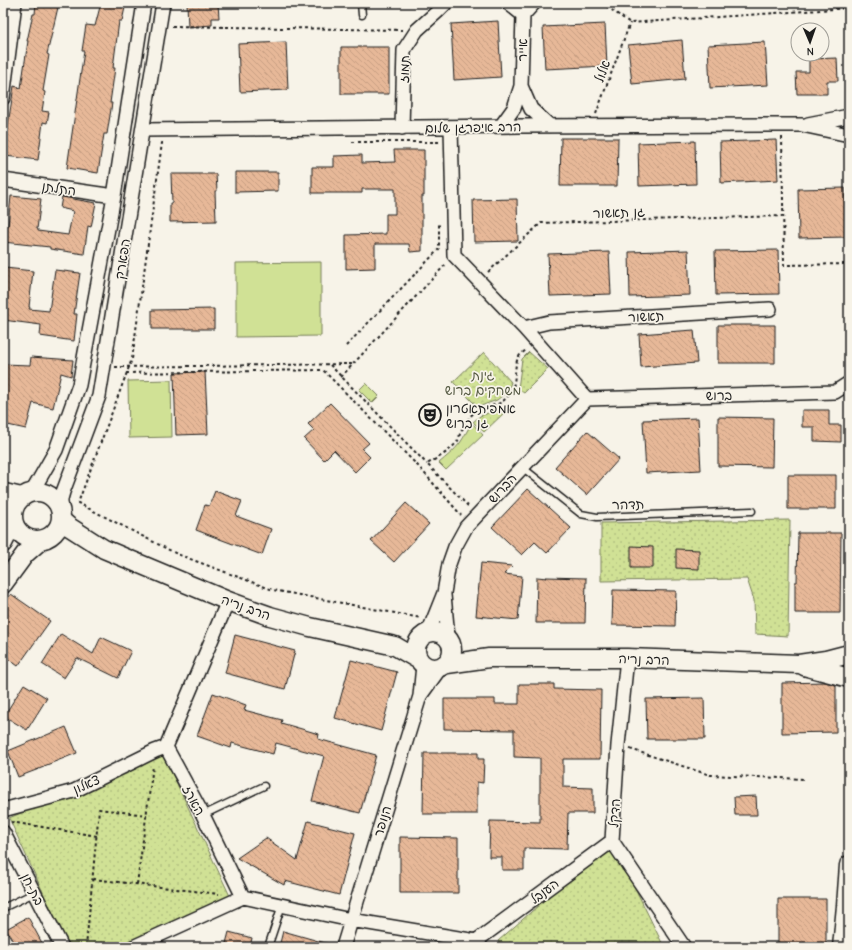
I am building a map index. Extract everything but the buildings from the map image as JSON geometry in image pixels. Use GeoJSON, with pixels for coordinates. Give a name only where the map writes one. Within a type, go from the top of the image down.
{"type":"FeatureCollection","features":[{"type":"Feature","properties":{"kind":"street"},"geometry":{"type":"LineString","coordinates":[[3,98],[15,3]]}},
{"type":"Feature","properties":{"kind":"street","name":"הפארק"},"geometry":{"type":"LineString","coordinates":[[28,494],[56,450],[79,385],[114,196],[144,3]]}},
{"type":"Feature","properties":{"kind":"street","name":"הפארק"},"geometry":{"type":"LineString","coordinates":[[61,515],[61,499],[63,492],[99,396],[163,3]]}},
{"type":"Feature","properties":{"kind":"street","name":"תמוז"},"geometry":{"type":"LineString","coordinates":[[402,128],[404,50],[417,30],[446,3]]}},
{"type":"Feature","properties":{"kind":"street"},"geometry":{"type":"LineString","coordinates":[[508,3],[523,15],[534,3]]}},
{"type":"Feature","properties":{"kind":"street","name":"אייר"},"geometry":{"type":"LineString","coordinates":[[501,126],[514,108],[521,86],[523,15]]}},
{"type":"Feature","properties":{"kind":"street","name":"אייר"},"geometry":{"type":"LineString","coordinates":[[521,86],[531,109],[550,126]]}},
{"type":"Feature","properties":{"kind":"street","name":"הרב איפרגן שלום"},"geometry":{"type":"LineString","coordinates":[[143,130],[501,126],[802,125],[849,116]]}},
{"type":"Feature","properties":{"kind":"street","name":"הרב איפרגן שלום"},"geometry":{"type":"LineString","coordinates":[[802,125],[849,135]]}},
{"type":"Feature","properties":{"kind":"street"},"geometry":{"type":"LineString","coordinates":[[451,127],[454,255],[524,328],[586,399]]}},
{"type":"Feature","properties":{"kind":"street","name":"התלתן"},"geometry":{"type":"LineString","coordinates":[[3,180],[114,196]]}},
{"type":"Feature","properties":{"kind":"street","name":"תאשור"},"geometry":{"type":"LineString","coordinates":[[524,328],[549,322],[770,309]]}},
{"type":"Feature","properties":{"kind":"street","name":"ברוש"},"geometry":{"type":"LineString","coordinates":[[586,399],[835,392],[849,383]]}},
{"type":"Feature","properties":{"kind":"street","name":"הברוש"},"geometry":{"type":"LineString","coordinates":[[449,639],[444,593],[449,564],[455,547],[466,527],[586,399]]}},
{"type":"Feature","properties":{"kind":"street"},"geometry":{"type":"LineString","coordinates":[[3,490],[28,494],[40,492],[47,494],[53,497],[58,503],[61,515],[60,525],[57,530],[26,554],[3,584]]}},
{"type":"Feature","properties":{"kind":"street"},"geometry":{"type":"LineString","coordinates":[[3,543],[10,514],[17,501],[28,494]]}},
{"type":"Feature","properties":{"kind":"street"},"geometry":{"type":"LineString","coordinates":[[10,514],[16,529],[21,535],[34,540],[44,539]]}},
{"type":"Feature","properties":{"kind":"street","name":"הרב נריה"},"geometry":{"type":"LineString","coordinates":[[61,515],[68,526],[104,549],[228,601],[270,616],[310,627],[395,646],[421,662]]}},
{"type":"Feature","properties":{"kind":"street","name":"הרב נריה"},"geometry":{"type":"LineString","coordinates":[[44,539],[60,539],[104,549]]}},
{"type":"Feature","properties":{"kind":"street","name":"הברוש"},"geometry":{"type":"LineString","coordinates":[[424,630],[444,593]]}},
{"type":"Feature","properties":{"kind":"street"},"geometry":{"type":"LineString","coordinates":[[160,749],[228,601]]}},
{"type":"Feature","properties":{"kind":"street"},"geometry":{"type":"LineString","coordinates":[[424,630],[438,632],[449,639],[453,647],[453,652],[451,659],[444,665],[429,668],[421,662],[416,654],[416,648],[424,630]]}},
{"type":"Feature","properties":{"kind":"street","name":"הרב נריה"},"geometry":{"type":"LineString","coordinates":[[395,646],[424,630]]}},
{"type":"Feature","properties":{"kind":"street","name":"הרב נריה"},"geometry":{"type":"LineString","coordinates":[[449,639],[489,658]]}},
{"type":"Feature","properties":{"kind":"street","name":"הרב נריה"},"geometry":{"type":"LineString","coordinates":[[444,665],[489,658],[627,658],[799,664],[826,660],[849,654]]}},
{"type":"Feature","properties":{"kind":"street","name":"הדקל"},"geometry":{"type":"LineString","coordinates":[[627,658],[618,745],[612,841],[684,947]]}},
{"type":"Feature","properties":{"kind":"street","name":"הנופר"},"geometry":{"type":"LineString","coordinates":[[343,947],[420,696],[421,662]]}},
{"type":"Feature","properties":{"kind":"street","name":"הרב נריה"},"geometry":{"type":"LineString","coordinates":[[799,664],[849,678]]}},
{"type":"Feature","properties":{"kind":"street","name":"הנופר"},"geometry":{"type":"LineString","coordinates":[[420,696],[444,665]]}},
{"type":"Feature","properties":{"kind":"street","name":"צאלון"},"geometry":{"type":"LineString","coordinates":[[3,810],[74,791],[160,749]]}},
{"type":"Feature","properties":{"kind":"street","name":"הארז"},"geometry":{"type":"LineString","coordinates":[[160,749],[203,815],[242,897]]}},
{"type":"Feature","properties":{"kind":"street","name":"בת-חן"},"geometry":{"type":"LineString","coordinates":[[7,827],[34,892],[62,947]]}},
{"type":"Feature","properties":{"kind":"street","name":"הענבל"},"geometry":{"type":"LineString","coordinates":[[478,944],[612,841]]}},
{"type":"Feature","properties":{"kind":"street"},"geometry":{"type":"LineString","coordinates":[[842,947],[849,866]]}},
{"type":"Feature","properties":{"kind":"street"},"geometry":{"type":"LineString","coordinates":[[133,947],[242,897],[351,920],[478,944]]}},
{"type":"Feature","properties":{"kind":"lane"},"geometry":{"type":"LineString","coordinates":[[361,3],[362,15]]}},
{"type":"Feature","properties":{"kind":"lane","name":"תדהר"},"geometry":{"type":"LineString","coordinates":[[522,467],[581,514],[597,516],[752,511]]}},
{"type":"Feature","properties":{"kind":"lane"},"geometry":{"type":"LineString","coordinates":[[203,815],[264,786]]}},
{"type":"Feature","properties":{"kind":"lane"},"geometry":{"type":"LineString","coordinates":[[3,908],[34,892]]}},
{"type":"Feature","properties":{"kind":"lane"},"geometry":{"type":"LineString","coordinates":[[268,947],[282,905]]}},
{"type":"Feature","properties":{"kind":"path"},"geometry":{"type":"LineString","coordinates":[[602,3],[630,23],[849,8]]}},
{"type":"Feature","properties":{"kind":"path","name":"אלול"},"geometry":{"type":"LineString","coordinates":[[592,126],[630,23]]}},
{"type":"Feature","properties":{"kind":"path"},"geometry":{"type":"LineString","coordinates":[[159,26],[417,30]]}},
{"type":"Feature","properties":{"kind":"path"},"geometry":{"type":"LineString","coordinates":[[782,125],[784,265],[849,264]]}},
{"type":"Feature","properties":{"kind":"path"},"geometry":{"type":"LineString","coordinates":[[346,142],[441,142]]}},
{"type":"Feature","properties":{"kind":"path"},"geometry":{"type":"LineString","coordinates":[[170,143],[162,143],[132,359],[78,503],[177,554],[273,590],[424,630]]}},
{"type":"Feature","properties":{"kind":"path","name":"גן תאשור"},"geometry":{"type":"LineString","coordinates":[[479,281],[541,223],[783,216]]}},
{"type":"Feature","properties":{"kind":"path"},"geometry":{"type":"LineString","coordinates":[[346,346],[439,249],[439,219]]}},
{"type":"Feature","properties":{"kind":"path"},"geometry":{"type":"LineString","coordinates":[[341,377],[454,255]]}},
{"type":"Feature","properties":{"kind":"path"},"geometry":{"type":"LineString","coordinates":[[427,464],[438,458],[458,441],[466,423],[475,412],[482,408],[502,403],[510,395],[514,387],[517,363],[520,356],[535,341]]}},
{"type":"Feature","properties":{"kind":"path"},"geometry":{"type":"LineString","coordinates":[[104,368],[352,364]]}},
{"type":"Feature","properties":{"kind":"path"},"geometry":{"type":"LineString","coordinates":[[329,365],[477,515]]}},
{"type":"Feature","properties":{"kind":"path"},"geometry":{"type":"LineString","coordinates":[[126,373],[323,370],[418,466],[462,516]]}},
{"type":"Feature","properties":{"kind":"path"},"geometry":{"type":"LineString","coordinates":[[618,745],[710,775],[805,779]]}},
{"type":"Feature","properties":{"kind":"path"},"geometry":{"type":"LineString","coordinates":[[137,884],[147,815],[160,749]]}},
{"type":"Feature","properties":{"kind":"path"},"geometry":{"type":"LineString","coordinates":[[86,947],[99,809],[147,815]]}},
{"type":"Feature","properties":{"kind":"path"},"geometry":{"type":"LineString","coordinates":[[7,827],[97,836]]}},
{"type":"Feature","properties":{"kind":"path"},"geometry":{"type":"LineString","coordinates":[[93,879],[220,894]]}},
{"type":"Feature","properties":{"kind":"green space"},"geometry":{"type":"Polygon","coordinates":[[[321,262],[321,336],[236,337],[236,263],[321,262]]]}},
{"type":"Feature","properties":{"kind":"green space","name":"גינת משחקים ברוש"},"geometry":{"type":"Polygon","coordinates":[[[484,352],[511,382],[508,391],[497,400],[478,407],[453,382],[484,352]]]}},
{"type":"Feature","properties":{"kind":"green space"},"geometry":{"type":"Polygon","coordinates":[[[529,352],[548,369],[524,393],[518,389],[522,359],[529,352]]]}},
{"type":"Feature","properties":{"kind":"green space"},"geometry":{"type":"Polygon","coordinates":[[[171,380],[172,437],[129,438],[128,381],[171,380]]]}},
{"type":"Feature","properties":{"kind":"green space"},"geometry":{"type":"Polygon","coordinates":[[[366,383],[379,396],[372,403],[359,390],[366,383]]]}},
{"type":"Feature","properties":{"kind":"green space"},"geometry":{"type":"Polygon","coordinates":[[[499,409],[504,413],[484,432],[473,422],[480,416],[499,409]]]}},
{"type":"Feature","properties":{"kind":"green space"},"geometry":{"type":"Polygon","coordinates":[[[472,423],[483,435],[446,470],[439,463],[458,446],[472,423]]]}},
{"type":"Feature","properties":{"kind":"green space"},"geometry":{"type":"Polygon","coordinates":[[[790,520],[788,636],[755,634],[754,600],[747,579],[601,581],[601,523],[790,520]]]}},
{"type":"Feature","properties":{"kind":"green space"},"geometry":{"type":"Polygon","coordinates":[[[163,754],[230,896],[118,947],[68,947],[9,818],[163,754]]]}},
{"type":"Feature","properties":{"kind":"green space"},"geometry":{"type":"Polygon","coordinates":[[[612,841],[664,947],[502,947],[498,941],[612,841]]]}},
{"type":"Feature","properties":{"kind":"place","name":"אמפיתאטרון גן ברוש"},"geometry":{"type":"Point","coordinates":[430,415]}}]}
